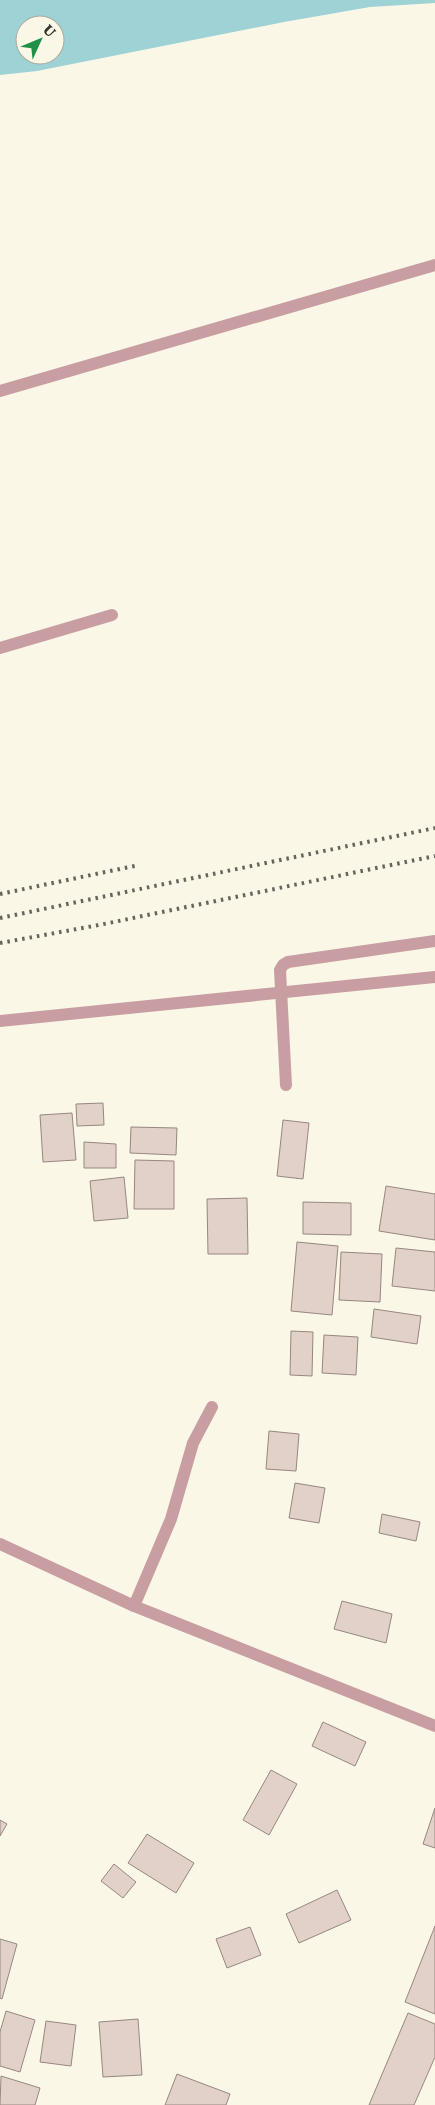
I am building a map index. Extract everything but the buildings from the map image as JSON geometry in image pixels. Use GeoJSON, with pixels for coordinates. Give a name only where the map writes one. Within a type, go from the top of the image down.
{"type":"FeatureCollection","features":[{"type":"Feature","properties":{"kind":"street"},"geometry":{"type":"LineString","coordinates":[[0,390],[435,265]]}},
{"type":"Feature","properties":{"kind":"street"},"geometry":{"type":"LineString","coordinates":[[0,648],[112,615]]}},
{"type":"Feature","properties":{"kind":"street"},"geometry":{"type":"LineString","coordinates":[[286,1085],[280,993],[280,970],[285,963],[435,941]]}},
{"type":"Feature","properties":{"kind":"street"},"geometry":{"type":"LineString","coordinates":[[0,1021],[435,977]]}},
{"type":"Feature","properties":{"kind":"street"},"geometry":{"type":"LineString","coordinates":[[134,1606],[171,1519],[193,1444],[212,1407]]}},
{"type":"Feature","properties":{"kind":"street"},"geometry":{"type":"LineString","coordinates":[[0,1544],[134,1606],[435,1726]]}},
{"type":"Feature","properties":{"kind":"water"},"geometry":{"type":"Polygon","coordinates":[[[0,0],[435,0],[435,3],[370,7],[284,22],[37,71],[0,75],[0,0]]]}},
{"type":"Feature","properties":{"kind":"railway"},"geometry":{"type":"LineString","coordinates":[[0,918],[435,828]]}},
{"type":"Feature","properties":{"kind":"railway"},"geometry":{"type":"LineString","coordinates":[[0,943],[99,925],[435,856]]}},
{"type":"Feature","properties":{"kind":"railway"},"geometry":{"type":"LineString","coordinates":[[0,894],[139,865]]}}]}
